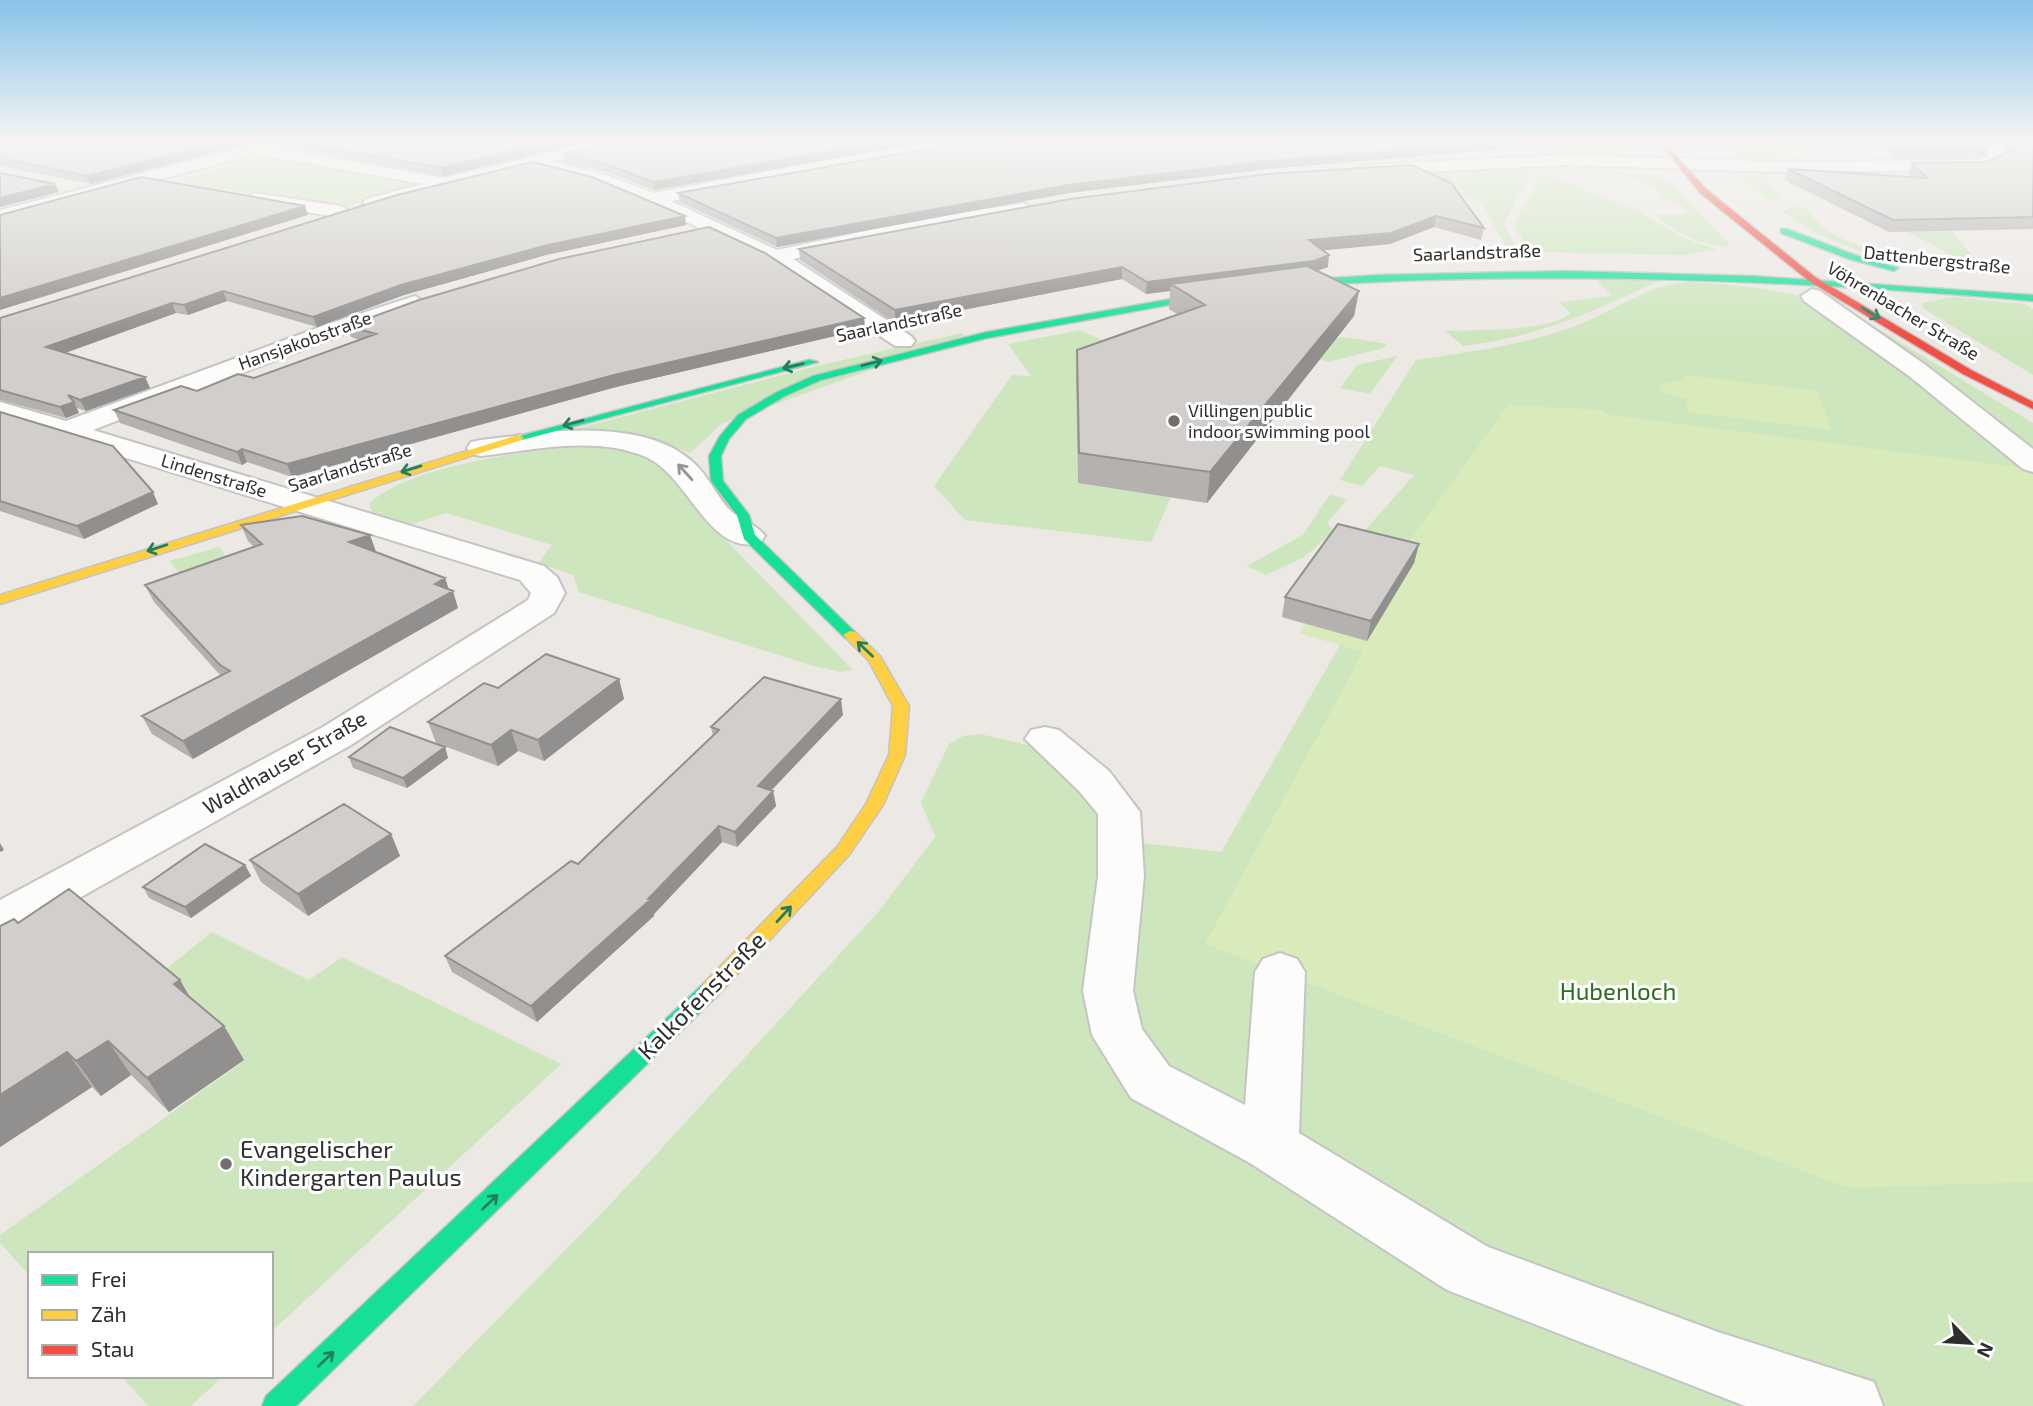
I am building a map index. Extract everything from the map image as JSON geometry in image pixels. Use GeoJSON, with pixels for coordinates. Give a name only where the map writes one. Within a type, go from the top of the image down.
{"type":"FeatureCollection","features":[{"type":"Feature","properties":{"kind":"street"},"geometry":{"type":"LineString","coordinates":[[0,216],[36,207]]}},
{"type":"Feature","properties":{"kind":"street"},"geometry":{"type":"LineString","coordinates":[[307,207],[341,212]]}},
{"type":"Feature","properties":{"kind":"street"},"geometry":{"type":"LineString","coordinates":[[302,225],[360,207]]}},
{"type":"Feature","properties":{"kind":"street"},"geometry":{"type":"LineString","coordinates":[[669,207],[775,257],[903,341]]}},
{"type":"Feature","properties":{"kind":"street"},"geometry":{"type":"LineString","coordinates":[[775,257],[921,225],[1038,207]]}},
{"type":"Feature","properties":{"kind":"street","name":"Vöhrenbacher Straße"},"geometry":{"type":"LineString","coordinates":[[1723,207],[1798,267],[1812,288],[2033,406]]}},
{"type":"Feature","properties":{"kind":"street","name":"Vöhrenbacher Straße"},"geometry":{"type":"LineString","coordinates":[[1767,218],[1836,269],[1887,302]]}},
{"type":"Feature","properties":{"kind":"street"},"geometry":{"type":"LineString","coordinates":[[674,236],[713,228]]}},
{"type":"Feature","properties":{"kind":"street","name":"Vöhrenbacher Straße"},"geometry":{"type":"LineString","coordinates":[[1784,231],[1852,257],[1948,279]]}},
{"type":"Feature","properties":{"kind":"street"},"geometry":{"type":"LineString","coordinates":[[1747,248],[1761,236]]}},
{"type":"Feature","properties":{"kind":"street","name":"Saarlandstraße"},"geometry":{"type":"LineString","coordinates":[[1812,288],[1672,272],[1493,271],[1270,280],[1419,262],[1524,259],[1701,260],[1836,269]]}},
{"type":"Feature","properties":{"kind":"street","name":"Dattenbergstraße"},"geometry":{"type":"LineString","coordinates":[[1836,269],[2033,289]]}},
{"type":"Feature","properties":{"kind":"street","name":"Dattenbergstraße"},"geometry":{"type":"LineString","coordinates":[[1812,288],[1855,282],[2033,298]]}},
{"type":"Feature","properties":{"kind":"street","name":"Saarlandstraße"},"geometry":{"type":"LineString","coordinates":[[0,600],[477,448],[715,385],[903,341],[1231,286],[891,358],[817,379],[742,417]]}},
{"type":"Feature","properties":{"kind":"street"},"geometry":{"type":"LineString","coordinates":[[1812,288],[2033,463]]}},
{"type":"Feature","properties":{"kind":"street","name":"Hansjakobstraße"},"geometry":{"type":"LineString","coordinates":[[65,431],[336,329],[442,294]]}},
{"type":"Feature","properties":{"kind":"street","name":"Vöhrenbacher Straße"},"geometry":{"type":"LineString","coordinates":[[1951,343],[2033,401]]}},
{"type":"Feature","properties":{"kind":"street","name":"Lindenstraße"},"geometry":{"type":"LineString","coordinates":[[0,410],[532,573],[545,584]]}},
{"type":"Feature","properties":{"kind":"street","name":"Kalkofenstraße"},"geometry":{"type":"LineString","coordinates":[[742,417],[724,438],[715,456],[717,481],[743,515],[750,536]]}},
{"type":"Feature","properties":{"kind":"street","name":"Kalkofenstraße"},"geometry":{"type":"LineString","coordinates":[[276,1406],[720,981],[843,851],[874,806],[897,755],[901,706],[875,659],[750,536],[723,521],[681,467],[662,453],[601,440],[555,440],[477,448]]}},
{"type":"Feature","properties":{"kind":"street","name":"Waldhauser Straße"},"geometry":{"type":"LineString","coordinates":[[0,921],[337,736],[542,606],[548,593],[545,584]]}},
{"type":"Feature","properties":{"kind":"street"},"geometry":{"type":"LineString","coordinates":[[1045,739],[1094,781],[1119,812],[1121,876],[1108,991],[1118,1035],[1150,1082],[1270,1145],[1469,1269],[1718,1365],[1850,1406]]}},
{"type":"Feature","properties":{"kind":"street"},"geometry":{"type":"LineString","coordinates":[[1270,1145],[1280,972]]}},
{"type":"Feature","properties":{"kind":"green space"},"geometry":{"type":"Polygon","coordinates":[[[1483,207],[1513,207],[1504,223],[1519,253],[1510,253],[1483,207]]]}},
{"type":"Feature","properties":{"kind":"green space"},"geometry":{"type":"Polygon","coordinates":[[[1524,207],[1626,207],[1683,238],[1717,249],[1686,255],[1531,252],[1514,227],[1524,207]]]}},
{"type":"Feature","properties":{"kind":"green space"},"geometry":{"type":"Polygon","coordinates":[[[1682,207],[1693,207],[1729,243],[1726,247],[1697,240],[1679,232],[1655,214],[1682,215],[1691,211],[1682,207]]]}},
{"type":"Feature","properties":{"kind":"green space"},"geometry":{"type":"Polygon","coordinates":[[[1794,207],[1807,208],[1818,222],[1846,240],[1931,268],[1871,255],[1816,233],[1781,211],[1794,207]]]}},
{"type":"Feature","properties":{"kind":"green space"},"geometry":{"type":"Polygon","coordinates":[[[1867,207],[1916,207],[1943,221],[1989,276],[1952,265],[1972,265],[1895,226],[1867,207]]]}},
{"type":"Feature","properties":{"kind":"green space"},"geometry":{"type":"Polygon","coordinates":[[[1510,277],[1646,278],[1659,281],[1564,322],[1517,336],[1463,346],[1445,331],[1511,329],[1547,324],[1570,313],[1559,302],[1611,296],[1595,278],[1424,281],[1510,277]]]}},
{"type":"Feature","properties":{"kind":"green space","name":"Hubenloch"},"geometry":{"type":"Polygon","coordinates":[[[1690,282],[1778,291],[1840,309],[1862,319],[2033,423],[2033,1406],[413,1406],[618,1196],[879,911],[935,837],[921,802],[949,744],[963,736],[980,734],[1032,746],[1064,769],[1133,842],[1221,852],[1340,645],[1300,633],[1305,624],[1282,617],[1335,543],[1351,546],[1414,475],[1380,466],[1362,486],[1340,480],[1416,360],[1536,338],[1590,320],[1645,293],[1690,282]]]}},
{"type":"Feature","properties":{"kind":"green space"},"geometry":{"type":"Polygon","coordinates":[[[1953,297],[2025,304],[2033,309],[2033,375],[1924,309],[1922,303],[1953,297]]]}},
{"type":"Feature","properties":{"kind":"green space"},"geometry":{"type":"Polygon","coordinates":[[[1080,330],[1138,357],[1076,377],[1078,483],[1171,497],[1151,542],[965,520],[934,486],[1012,375],[1031,376],[1008,344],[1080,330]]]}},
{"type":"Feature","properties":{"kind":"green space"},"geometry":{"type":"Polygon","coordinates":[[[962,333],[965,336],[723,423],[690,453],[659,442],[560,433],[821,365],[962,333]]]}},
{"type":"Feature","properties":{"kind":"green space"},"geometry":{"type":"Polygon","coordinates":[[[1343,337],[1387,344],[1384,348],[1328,362],[1290,351],[1343,337]]]}},
{"type":"Feature","properties":{"kind":"green space"},"geometry":{"type":"Polygon","coordinates":[[[1397,356],[1370,394],[1340,388],[1357,365],[1397,356]]]}},
{"type":"Feature","properties":{"kind":"green space"},"geometry":{"type":"Polygon","coordinates":[[[1684,375],[1817,391],[1832,430],[1688,412],[1686,399],[1661,393],[1660,384],[1684,380],[1684,375]]]}},
{"type":"Feature","properties":{"kind":"green space"},"geometry":{"type":"Polygon","coordinates":[[[1508,405],[1601,410],[1610,415],[2025,468],[2033,475],[2033,1182],[1848,1188],[1205,944],[1363,652],[1300,633],[1305,624],[1282,617],[1335,543],[1397,558],[1508,405]]]}},
{"type":"Feature","properties":{"kind":"green space"},"geometry":{"type":"Polygon","coordinates":[[[599,447],[643,455],[678,476],[721,535],[853,670],[841,672],[810,665],[579,592],[573,575],[538,563],[552,545],[446,513],[413,524],[372,513],[370,503],[388,490],[445,468],[512,454],[599,447]]]}},
{"type":"Feature","properties":{"kind":"green space"},"geometry":{"type":"Polygon","coordinates":[[[1330,494],[1347,500],[1327,523],[1334,531],[1304,557],[1266,575],[1247,566],[1303,535],[1330,494]]]}},
{"type":"Feature","properties":{"kind":"green space"},"geometry":{"type":"Polygon","coordinates":[[[219,547],[230,562],[184,580],[170,561],[219,547]]]}},
{"type":"Feature","properties":{"kind":"green space","name":"Evangelischer Kindergarten Paulus"},"geometry":{"type":"Polygon","coordinates":[[[212,932],[309,980],[342,957],[561,1064],[273,1330],[273,1252],[28,1252],[28,1274],[0,1243],[0,1235],[244,1061],[156,977],[212,932]]]}},
{"type":"Feature","properties":{"kind":"green space"},"geometry":{"type":"Polygon","coordinates":[[[123,1378],[221,1378],[191,1406],[148,1406],[123,1378]]]}},
{"type":"Feature","properties":{"kind":"building"},"geometry":{"type":"Polygon","coordinates":[[[31,207],[303,207],[0,298],[0,215],[31,207]]]}},
{"type":"Feature","properties":{"kind":"building"},"geometry":{"type":"Polygon","coordinates":[[[360,207],[663,207],[685,216],[544,246],[401,285],[313,317],[223,291],[184,305],[172,303],[46,347],[145,377],[80,400],[68,395],[74,402],[60,407],[0,390],[0,318],[360,207]]]}},
{"type":"Feature","properties":{"kind":"building"},"geometry":{"type":"Polygon","coordinates":[[[708,207],[950,207],[776,238],[708,207]]]}},
{"type":"Feature","properties":{"kind":"building"},"geometry":{"type":"Polygon","coordinates":[[[1029,207],[1468,207],[1484,228],[1436,216],[1391,233],[1309,240],[1329,255],[1314,261],[1147,282],[1122,267],[895,310],[799,249],[1029,207]]]}},
{"type":"Feature","properties":{"kind":"building"},"geometry":{"type":"Polygon","coordinates":[[[1865,207],[2033,207],[2033,217],[1893,220],[1865,207]]]}},
{"type":"Feature","properties":{"kind":"building"},"geometry":{"type":"Polygon","coordinates":[[[709,227],[765,253],[864,318],[614,375],[287,464],[242,449],[237,452],[114,410],[181,386],[197,391],[238,374],[254,378],[376,334],[347,326],[419,300],[559,259],[709,227]]]}},
{"type":"Feature","properties":{"kind":"building"},"geometry":{"type":"Polygon","coordinates":[[[1307,266],[1359,291],[1210,472],[1079,453],[1077,350],[1205,305],[1171,284],[1307,266]]]}},
{"type":"Feature","properties":{"kind":"building"},"geometry":{"type":"Polygon","coordinates":[[[0,412],[113,446],[153,492],[77,526],[0,501],[0,412]]]}},
{"type":"Feature","properties":{"kind":"building"},"geometry":{"type":"Polygon","coordinates":[[[302,516],[370,535],[349,542],[445,578],[435,584],[453,591],[183,741],[142,716],[230,671],[220,665],[145,585],[262,544],[241,525],[302,516]]]}},
{"type":"Feature","properties":{"kind":"building"},"geometry":{"type":"Polygon","coordinates":[[[1338,524],[1419,544],[1371,621],[1285,597],[1338,524]]]}},
{"type":"Feature","properties":{"kind":"building"},"geometry":{"type":"Polygon","coordinates":[[[546,654],[619,679],[538,740],[511,730],[491,745],[428,722],[484,683],[498,688],[546,654]]]}},
{"type":"Feature","properties":{"kind":"building"},"geometry":{"type":"Polygon","coordinates":[[[764,677],[841,699],[758,786],[773,791],[735,832],[719,826],[648,899],[650,900],[531,1006],[445,956],[571,861],[578,864],[719,730],[711,727],[764,677]]]}},
{"type":"Feature","properties":{"kind":"building"},"geometry":{"type":"Polygon","coordinates":[[[390,727],[445,747],[403,778],[349,757],[390,727]]]}},
{"type":"Feature","properties":{"kind":"building"},"geometry":{"type":"Polygon","coordinates":[[[344,804],[391,834],[298,894],[250,860],[344,804]]]}},
{"type":"Feature","properties":{"kind":"building"},"geometry":{"type":"Polygon","coordinates":[[[205,844],[245,865],[185,907],[143,887],[205,844]]]}},
{"type":"Feature","properties":{"kind":"building"},"geometry":{"type":"Polygon","coordinates":[[[69,889],[180,980],[174,984],[224,1026],[147,1078],[108,1041],[76,1061],[67,1052],[0,1095],[0,926],[14,919],[18,923],[69,889]]]}},
{"type":"Feature","properties":{"kind":"traffic: fast"},"geometry":{"type":"LineString","coordinates":[[1784,231],[1852,257],[1894,268]]}},
{"type":"Feature","properties":{"kind":"traffic: fast"},"geometry":{"type":"LineString","coordinates":[[1284,284],[1472,275],[1659,275],[1846,283],[2033,298]]}},
{"type":"Feature","properties":{"kind":"traffic: fast"},"geometry":{"type":"LineString","coordinates":[[850,635],[749,536],[743,515],[717,481],[715,456],[724,438],[742,417],[781,394],[817,378],[987,335],[1221,293]]}},
{"type":"Feature","properties":{"kind":"traffic: fast"},"geometry":{"type":"LineString","coordinates":[[518,438],[813,362]]}},
{"type":"Feature","properties":{"kind":"traffic: fast"},"geometry":{"type":"LineString","coordinates":[[276,1406],[710,990]]}},
{"type":"Feature","properties":{"kind":"traffic: slow"},"geometry":{"type":"LineString","coordinates":[[0,600],[518,438]]}},
{"type":"Feature","properties":{"kind":"traffic: slow"},"geometry":{"type":"LineString","coordinates":[[710,990],[843,851],[874,805],[897,755],[901,706],[875,659],[850,635]]}},
{"type":"Feature","properties":{"kind":"traffic: jam"},"geometry":{"type":"LineString","coordinates":[[1722,207],[1812,279],[1967,372],[2033,406]]}},
{"type":"Feature","properties":{"kind":"place","name":"Villingen public indoor swimming pool"},"geometry":{"type":"Point","coordinates":[1174,421]}},
{"type":"Feature","properties":{"kind":"place","name":"Evangelischer Kindergarten Paulus"},"geometry":{"type":"Point","coordinates":[226,1164]}}]}
